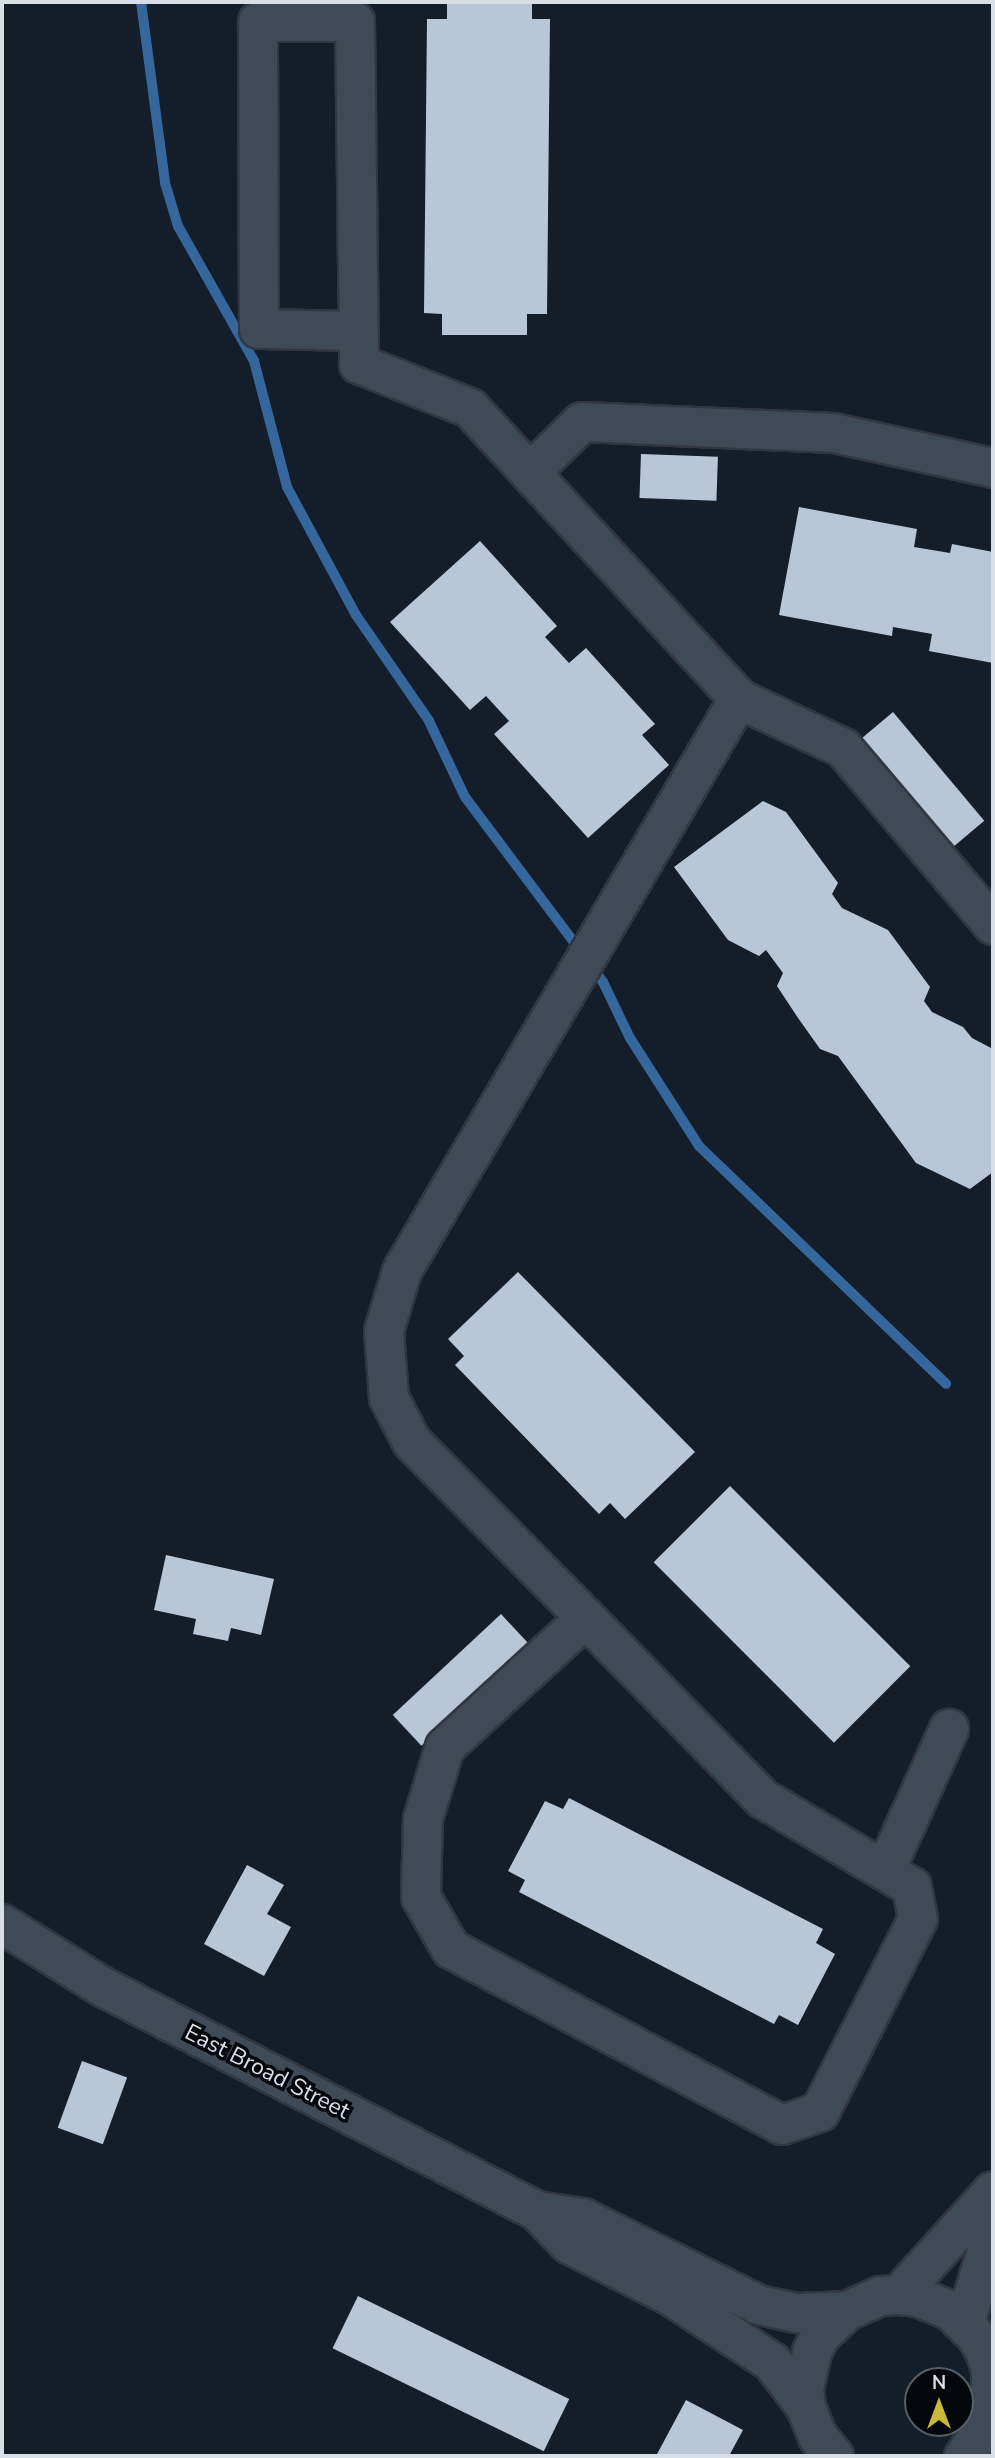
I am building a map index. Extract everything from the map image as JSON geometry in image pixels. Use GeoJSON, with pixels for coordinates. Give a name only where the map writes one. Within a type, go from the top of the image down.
{"type":"FeatureCollection","features":[{"type":"Feature","properties":{"kind":"street"},"geometry":{"type":"LineString","coordinates":[[358,331],[259,330],[258,22],[355,22],[359,364],[470,408],[739,699],[843,748],[993,925]]}},
{"type":"Feature","properties":{"kind":"street"},"geometry":{"type":"LineString","coordinates":[[531,472],[582,422],[835,433],[993,468]]}},
{"type":"Feature","properties":{"kind":"street"},"geometry":{"type":"LineString","coordinates":[[586,1618],[445,1747],[422,1819],[421,1897],[451,1949],[782,2125],[820,2112],[918,1919],[912,1887],[763,1799],[586,1618],[412,1442],[389,1398],[384,1331],[402,1271],[739,699]]}},
{"type":"Feature","properties":{"kind":"street"},"geometry":{"type":"LineString","coordinates":[[885,1871],[949,1729]]}},
{"type":"Feature","properties":{"kind":"street","name":"East Broad Street"},"geometry":{"type":"LineString","coordinates":[[2,1924],[103,1987],[537,2211],[569,2244],[671,2296],[772,2362],[819,2439]]}},
{"type":"Feature","properties":{"kind":"street"},"geometry":{"type":"LineString","coordinates":[[899,2295],[949,2236],[993,2191]]}},
{"type":"Feature","properties":{"kind":"street"},"geometry":{"type":"LineString","coordinates":[[965,2323],[986,2254],[993,2191]]}},
{"type":"Feature","properties":{"kind":"street","name":"East Broad Street"},"geometry":{"type":"LineString","coordinates":[[537,2211],[583,2218],[760,2305],[798,2313],[847,2311]]}},
{"type":"Feature","properties":{"kind":"street","name":"East Broad Street"},"geometry":{"type":"LineString","coordinates":[[819,2439],[806,2370],[812,2352],[826,2329],[847,2311],[880,2296],[899,2295],[935,2302],[965,2323],[977,2337],[992,2372],[991,2407],[981,2433],[964,2456]]}},
{"type":"Feature","properties":{"kind":"street"},"geometry":{"type":"LineString","coordinates":[[976,2456],[993,2451]]}},
{"type":"Feature","properties":{"kind":"building"},"geometry":{"type":"Polygon","coordinates":[[[447,2],[532,2],[532,19],[550,19],[547,314],[527,314],[527,335],[442,335],[442,314],[424,313],[427,19],[447,19],[447,2]]]}},
{"type":"Feature","properties":{"kind":"building"},"geometry":{"type":"Polygon","coordinates":[[[641,454],[718,457],[716,501],[639,498],[641,454]]]}},
{"type":"Feature","properties":{"kind":"building"},"geometry":{"type":"Polygon","coordinates":[[[799,507],[917,529],[914,547],[950,553],[952,544],[993,552],[993,663],[929,651],[932,634],[893,627],[892,636],[779,615],[799,507]]]}},
{"type":"Feature","properties":{"kind":"building"},"geometry":{"type":"Polygon","coordinates":[[[480,541],[557,626],[545,637],[569,663],[586,648],[655,724],[642,735],[669,765],[588,838],[494,734],[509,721],[486,696],[470,710],[390,622],[480,541]]]}},
{"type":"Feature","properties":{"kind":"building"},"geometry":{"type":"Polygon","coordinates":[[[893,712],[984,821],[950,850],[859,741],[893,712]]]}},
{"type":"Feature","properties":{"kind":"building"},"geometry":{"type":"Polygon","coordinates":[[[763,801],[786,812],[838,883],[832,894],[842,908],[888,930],[930,987],[924,1001],[932,1012],[963,1027],[972,1038],[993,1049],[993,1172],[970,1189],[916,1163],[838,1056],[820,1049],[796,1015],[777,986],[783,973],[766,950],[759,956],[728,940],[674,867],[763,801]]]}},
{"type":"Feature","properties":{"kind":"building"},"geometry":{"type":"Polygon","coordinates":[[[518,1272],[695,1452],[625,1519],[610,1503],[599,1514],[455,1365],[464,1356],[448,1339],[518,1272]]]}},
{"type":"Feature","properties":{"kind":"building"},"geometry":{"type":"Polygon","coordinates":[[[730,1486],[910,1666],[834,1743],[654,1562],[730,1486]]]}},
{"type":"Feature","properties":{"kind":"building"},"geometry":{"type":"Polygon","coordinates":[[[166,1555],[274,1579],[261,1635],[231,1628],[228,1641],[193,1634],[196,1619],[154,1610],[166,1555]]]}},
{"type":"Feature","properties":{"kind":"building"},"geometry":{"type":"Polygon","coordinates":[[[501,1614],[530,1645],[421,1746],[393,1715],[501,1614]]]}},
{"type":"Feature","properties":{"kind":"building"},"geometry":{"type":"Polygon","coordinates":[[[569,1798],[823,1929],[816,1943],[835,1954],[798,2025],[779,2015],[774,2024],[519,1892],[525,1880],[508,1871],[545,1801],[563,1809],[569,1798]]]}},
{"type":"Feature","properties":{"kind":"building"},"geometry":{"type":"Polygon","coordinates":[[[247,1865],[284,1885],[267,1914],[291,1927],[264,1976],[204,1944],[247,1865]]]}},
{"type":"Feature","properties":{"kind":"building"},"geometry":{"type":"Polygon","coordinates":[[[82,2061],[127,2077],[103,2144],[58,2128],[82,2061]]]}},
{"type":"Feature","properties":{"kind":"building"},"geometry":{"type":"Polygon","coordinates":[[[358,2296],[569,2399],[544,2451],[333,2348],[358,2296]]]}},
{"type":"Feature","properties":{"kind":"building"},"geometry":{"type":"Polygon","coordinates":[[[686,2400],[743,2430],[729,2456],[656,2456],[686,2400]]]}},
{"type":"Feature","properties":{"kind":"waterway"},"geometry":{"type":"LineString","coordinates":[[141,2],[165,183],[178,226],[254,361],[287,487],[356,615],[429,721],[465,797],[582,953]]}},
{"type":"Feature","properties":{"kind":"waterway"},"geometry":{"type":"LineString","coordinates":[[591,966],[603,982],[630,1038],[699,1146],[946,1384]]}}]}
